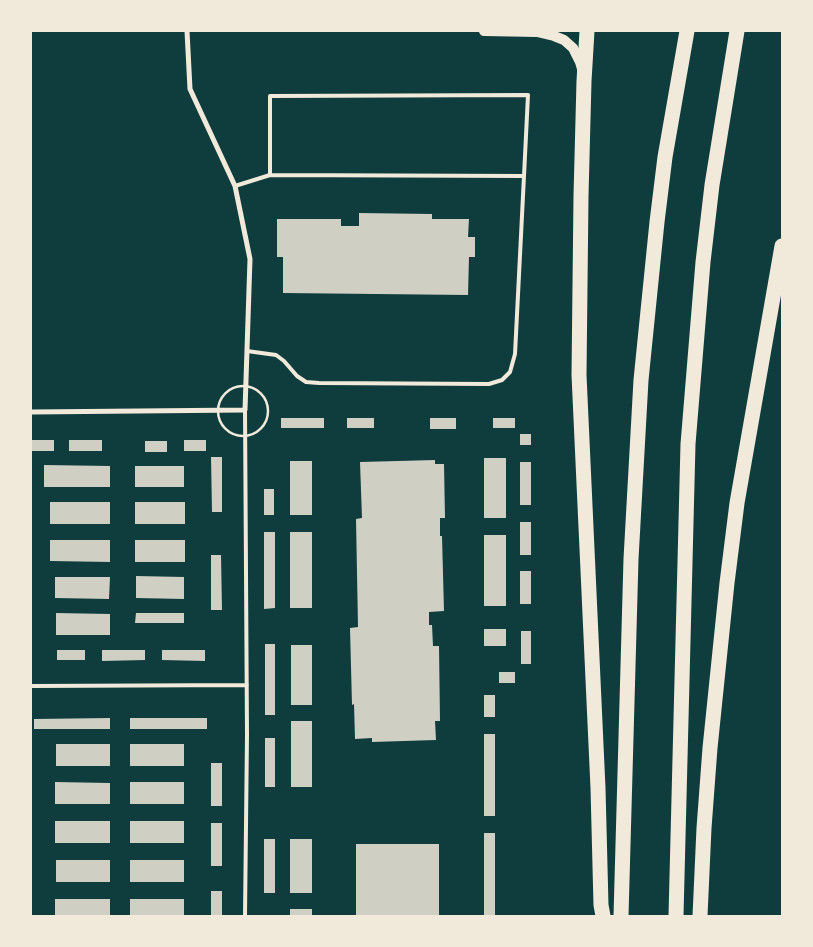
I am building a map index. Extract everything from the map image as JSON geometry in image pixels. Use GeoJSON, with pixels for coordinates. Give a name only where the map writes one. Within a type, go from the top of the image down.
{"type":"FeatureCollection","features":[{"type":"Feature","properties":{"kind":"highway"},"geometry":{"type":"LineString","coordinates":[[587,31],[580,223],[580,375],[598,788],[601,905],[603,916]]}},
{"type":"Feature","properties":{"kind":"highway"},"geometry":{"type":"LineString","coordinates":[[621,916],[631,559],[641,380],[657,222],[687,31]]}},
{"type":"Feature","properties":{"kind":"highway"},"geometry":{"type":"LineString","coordinates":[[676,916],[688,444],[703,262],[712,185],[737,31]]}},
{"type":"Feature","properties":{"kind":"highway"},"geometry":{"type":"LineString","coordinates":[[700,916],[710,748],[727,583],[737,502],[782,246]]}},
{"type":"Feature","properties":{"kind":"main road"},"geometry":{"type":"LineString","coordinates":[[484,31],[538,32],[564,40],[573,48],[580,62],[584,81]]}},
{"type":"Feature","properties":{"kind":"street"},"geometry":{"type":"LineString","coordinates":[[31,412],[245,410],[250,259],[235,186],[190,90],[187,31]]}},
{"type":"Feature","properties":{"kind":"lane"},"geometry":{"type":"LineString","coordinates":[[247,351],[276,356],[306,382],[489,384],[502,380],[510,372],[515,354],[528,95],[270,96],[270,175]]}},
{"type":"Feature","properties":{"kind":"lane"},"geometry":{"type":"LineString","coordinates":[[235,186],[270,175],[524,176]]}},
{"type":"Feature","properties":{"kind":"lane"},"geometry":{"type":"LineString","coordinates":[[245,410],[247,685],[245,916]]}},
{"type":"Feature","properties":{"kind":"lane"},"geometry":{"type":"LineString","coordinates":[[31,686],[247,685]]}},
{"type":"Feature","properties":{"kind":"building"},"geometry":{"type":"Polygon","coordinates":[[[359,213],[432,214],[432,219],[469,219],[468,237],[475,237],[475,257],[469,257],[468,295],[283,293],[283,257],[277,257],[277,219],[341,219],[341,226],[359,226],[359,213]]]}},
{"type":"Feature","properties":{"kind":"building"},"geometry":{"type":"Polygon","coordinates":[[[281,418],[324,418],[324,428],[281,428],[281,418]]]}},
{"type":"Feature","properties":{"kind":"building"},"geometry":{"type":"Polygon","coordinates":[[[347,418],[374,418],[374,428],[347,428],[347,418]]]}},
{"type":"Feature","properties":{"kind":"building"},"geometry":{"type":"Polygon","coordinates":[[[430,418],[456,418],[456,429],[430,429],[430,418]]]}},
{"type":"Feature","properties":{"kind":"building"},"geometry":{"type":"Polygon","coordinates":[[[493,418],[515,418],[515,428],[493,428],[493,418]]]}},
{"type":"Feature","properties":{"kind":"building"},"geometry":{"type":"Polygon","coordinates":[[[520,434],[531,434],[531,445],[520,445],[520,434]]]}},
{"type":"Feature","properties":{"kind":"building"},"geometry":{"type":"Polygon","coordinates":[[[31,440],[54,440],[54,451],[31,451],[31,440]]]}},
{"type":"Feature","properties":{"kind":"building"},"geometry":{"type":"Polygon","coordinates":[[[69,440],[102,440],[102,451],[69,451],[69,440]]]}},
{"type":"Feature","properties":{"kind":"building"},"geometry":{"type":"Polygon","coordinates":[[[184,440],[206,440],[206,451],[184,451],[184,440]]]}},
{"type":"Feature","properties":{"kind":"building"},"geometry":{"type":"Polygon","coordinates":[[[145,441],[167,441],[167,452],[145,452],[145,441]]]}},
{"type":"Feature","properties":{"kind":"building"},"geometry":{"type":"Polygon","coordinates":[[[211,457],[222,457],[222,512],[212,512],[211,457]]]}},
{"type":"Feature","properties":{"kind":"building"},"geometry":{"type":"Polygon","coordinates":[[[484,458],[506,458],[506,518],[484,518],[484,458]]]}},
{"type":"Feature","properties":{"kind":"building"},"geometry":{"type":"Polygon","coordinates":[[[435,460],[435,464],[444,464],[445,518],[440,518],[444,611],[429,612],[429,625],[432,625],[433,646],[439,646],[440,721],[435,721],[436,740],[372,742],[372,738],[355,739],[350,628],[358,627],[356,519],[362,518],[360,462],[435,460]]]}},
{"type":"Feature","properties":{"kind":"building"},"geometry":{"type":"Polygon","coordinates":[[[290,461],[312,461],[312,515],[290,515],[290,461]]]}},
{"type":"Feature","properties":{"kind":"building"},"geometry":{"type":"Polygon","coordinates":[[[520,462],[531,462],[531,505],[520,505],[520,462]]]}},
{"type":"Feature","properties":{"kind":"building"},"geometry":{"type":"Polygon","coordinates":[[[44,465],[110,466],[110,487],[44,487],[44,465]]]}},
{"type":"Feature","properties":{"kind":"building"},"geometry":{"type":"Polygon","coordinates":[[[135,466],[184,466],[184,487],[135,487],[135,466]]]}},
{"type":"Feature","properties":{"kind":"building"},"geometry":{"type":"Polygon","coordinates":[[[264,489],[274,489],[274,515],[264,515],[264,489]]]}},
{"type":"Feature","properties":{"kind":"building"},"geometry":{"type":"Polygon","coordinates":[[[50,502],[110,502],[110,524],[50,524],[50,502]]]}},
{"type":"Feature","properties":{"kind":"building"},"geometry":{"type":"Polygon","coordinates":[[[135,502],[185,502],[185,524],[135,524],[135,502]]]}},
{"type":"Feature","properties":{"kind":"building"},"geometry":{"type":"Polygon","coordinates":[[[520,522],[531,522],[531,555],[520,555],[520,522]]]}},
{"type":"Feature","properties":{"kind":"building"},"geometry":{"type":"Polygon","coordinates":[[[264,532],[275,532],[275,608],[264,609],[264,532]]]}},
{"type":"Feature","properties":{"kind":"building"},"geometry":{"type":"Polygon","coordinates":[[[290,532],[312,532],[312,608],[290,608],[290,532]]]}},
{"type":"Feature","properties":{"kind":"building"},"geometry":{"type":"Polygon","coordinates":[[[484,535],[506,535],[506,606],[484,606],[484,535]]]}},
{"type":"Feature","properties":{"kind":"building"},"geometry":{"type":"Polygon","coordinates":[[[50,540],[110,540],[110,562],[50,561],[50,540]]]}},
{"type":"Feature","properties":{"kind":"building"},"geometry":{"type":"Polygon","coordinates":[[[135,540],[185,540],[185,562],[135,562],[135,540]]]}},
{"type":"Feature","properties":{"kind":"building"},"geometry":{"type":"Polygon","coordinates":[[[211,555],[221,555],[222,610],[211,610],[211,555]]]}},
{"type":"Feature","properties":{"kind":"building"},"geometry":{"type":"Polygon","coordinates":[[[520,571],[531,571],[531,604],[520,604],[520,571]]]}},
{"type":"Feature","properties":{"kind":"building"},"geometry":{"type":"Polygon","coordinates":[[[136,576],[184,577],[184,599],[136,598],[136,576]]]}},
{"type":"Feature","properties":{"kind":"building"},"geometry":{"type":"Polygon","coordinates":[[[55,577],[110,577],[109,599],[55,598],[55,577]]]}},
{"type":"Feature","properties":{"kind":"building"},"geometry":{"type":"Polygon","coordinates":[[[56,613],[110,614],[110,635],[56,635],[56,613]]]}},
{"type":"Feature","properties":{"kind":"building"},"geometry":{"type":"Polygon","coordinates":[[[136,613],[184,613],[184,623],[135,623],[136,613]]]}},
{"type":"Feature","properties":{"kind":"building"},"geometry":{"type":"Polygon","coordinates":[[[484,629],[506,629],[506,646],[484,646],[484,629]]]}},
{"type":"Feature","properties":{"kind":"building"},"geometry":{"type":"Polygon","coordinates":[[[521,631],[531,631],[531,664],[521,664],[521,631]]]}},
{"type":"Feature","properties":{"kind":"building"},"geometry":{"type":"Polygon","coordinates":[[[265,644],[275,644],[275,715],[265,715],[265,644]]]}},
{"type":"Feature","properties":{"kind":"building"},"geometry":{"type":"Polygon","coordinates":[[[291,645],[312,645],[312,705],[291,705],[291,645]]]}},
{"type":"Feature","properties":{"kind":"building"},"geometry":{"type":"Polygon","coordinates":[[[57,650],[85,650],[85,660],[57,660],[57,650]]]}},
{"type":"Feature","properties":{"kind":"building"},"geometry":{"type":"Polygon","coordinates":[[[102,650],[145,650],[145,660],[102,661],[102,650]]]}},
{"type":"Feature","properties":{"kind":"building"},"geometry":{"type":"Polygon","coordinates":[[[162,650],[205,650],[205,661],[162,660],[162,650]]]}},
{"type":"Feature","properties":{"kind":"building"},"geometry":{"type":"Polygon","coordinates":[[[499,672],[515,672],[515,683],[499,683],[499,672]]]}},
{"type":"Feature","properties":{"kind":"building"},"geometry":{"type":"Polygon","coordinates":[[[484,695],[495,695],[495,717],[484,717],[484,695]]]}},
{"type":"Feature","properties":{"kind":"building"},"geometry":{"type":"Polygon","coordinates":[[[110,718],[110,729],[34,729],[34,719],[110,718]]]}},
{"type":"Feature","properties":{"kind":"building"},"geometry":{"type":"Polygon","coordinates":[[[130,718],[207,718],[207,729],[130,729],[130,718]]]}},
{"type":"Feature","properties":{"kind":"building"},"geometry":{"type":"Polygon","coordinates":[[[291,721],[312,721],[312,787],[291,787],[291,721]]]}},
{"type":"Feature","properties":{"kind":"building"},"geometry":{"type":"Polygon","coordinates":[[[484,734],[495,734],[495,816],[484,816],[484,734]]]}},
{"type":"Feature","properties":{"kind":"building"},"geometry":{"type":"Polygon","coordinates":[[[265,738],[275,738],[275,787],[265,787],[265,738]]]}},
{"type":"Feature","properties":{"kind":"building"},"geometry":{"type":"Polygon","coordinates":[[[56,744],[110,744],[110,766],[56,766],[56,744]]]}},
{"type":"Feature","properties":{"kind":"building"},"geometry":{"type":"Polygon","coordinates":[[[130,744],[184,744],[184,766],[130,766],[130,744]]]}},
{"type":"Feature","properties":{"kind":"building"},"geometry":{"type":"Polygon","coordinates":[[[211,763],[222,763],[222,806],[211,806],[211,763]]]}},
{"type":"Feature","properties":{"kind":"building"},"geometry":{"type":"Polygon","coordinates":[[[55,782],[110,783],[110,804],[55,804],[55,782]]]}},
{"type":"Feature","properties":{"kind":"building"},"geometry":{"type":"Polygon","coordinates":[[[130,782],[184,782],[184,804],[130,804],[130,782]]]}},
{"type":"Feature","properties":{"kind":"building"},"geometry":{"type":"Polygon","coordinates":[[[55,821],[110,821],[110,843],[55,843],[55,821]]]}},
{"type":"Feature","properties":{"kind":"building"},"geometry":{"type":"Polygon","coordinates":[[[130,821],[184,821],[184,843],[130,843],[130,821]]]}},
{"type":"Feature","properties":{"kind":"building"},"geometry":{"type":"Polygon","coordinates":[[[211,823],[222,823],[222,866],[211,866],[211,823]]]}},
{"type":"Feature","properties":{"kind":"building"},"geometry":{"type":"Polygon","coordinates":[[[484,833],[495,833],[495,915],[484,915],[484,833]]]}},
{"type":"Feature","properties":{"kind":"building"},"geometry":{"type":"Polygon","coordinates":[[[264,839],[275,839],[275,893],[264,893],[264,839]]]}},
{"type":"Feature","properties":{"kind":"building"},"geometry":{"type":"Polygon","coordinates":[[[290,839],[312,839],[312,893],[290,893],[290,839]]]}},
{"type":"Feature","properties":{"kind":"building"},"geometry":{"type":"Polygon","coordinates":[[[356,844],[439,844],[439,916],[356,916],[356,844]]]}},
{"type":"Feature","properties":{"kind":"building"},"geometry":{"type":"Polygon","coordinates":[[[56,860],[110,860],[110,882],[56,882],[56,860]]]}},
{"type":"Feature","properties":{"kind":"building"},"geometry":{"type":"Polygon","coordinates":[[[130,860],[184,860],[184,882],[130,882],[130,860]]]}},
{"type":"Feature","properties":{"kind":"building"},"geometry":{"type":"Polygon","coordinates":[[[211,891],[222,891],[222,916],[211,916],[211,891]]]}},
{"type":"Feature","properties":{"kind":"building"},"geometry":{"type":"Polygon","coordinates":[[[55,899],[110,899],[110,916],[55,916],[55,899]]]}},
{"type":"Feature","properties":{"kind":"building"},"geometry":{"type":"Polygon","coordinates":[[[130,899],[184,899],[184,916],[130,916],[130,899]]]}},
{"type":"Feature","properties":{"kind":"building"},"geometry":{"type":"Polygon","coordinates":[[[290,909],[312,909],[312,916],[290,916],[290,909]]]}}]}
